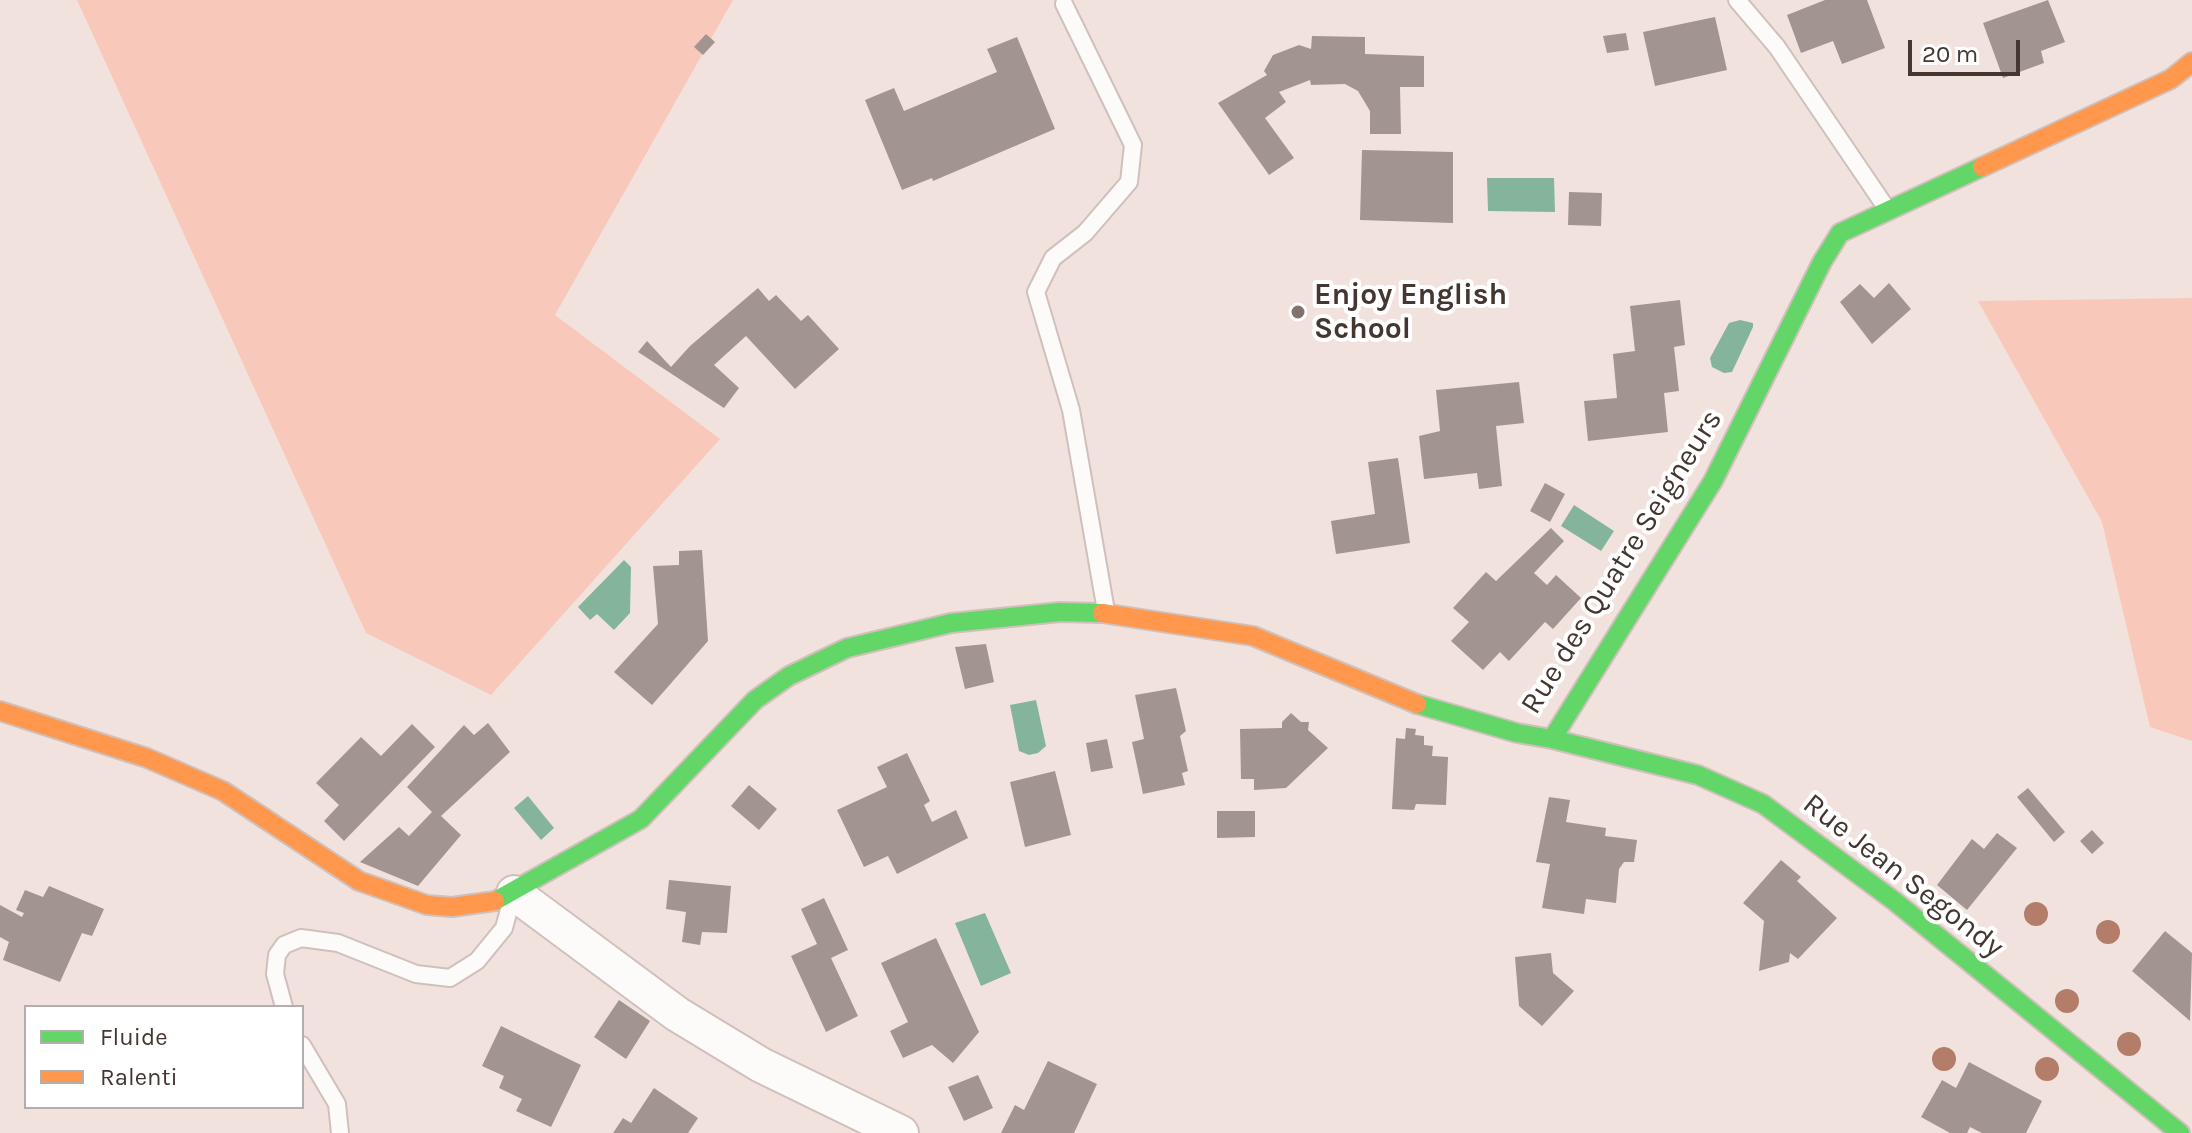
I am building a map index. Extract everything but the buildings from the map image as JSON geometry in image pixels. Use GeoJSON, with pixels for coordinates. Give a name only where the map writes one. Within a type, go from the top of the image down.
{"type":"FeatureCollection","features":[{"type":"Feature","properties":{"kind":"street","name":"Rue des Quatre Seigneurs"},"geometry":{"type":"LineString","coordinates":[[0,711],[147,758],[223,791],[359,881],[427,905],[452,907],[479,905],[514,893],[641,819],[755,700],[803,669],[847,648],[951,623],[1060,612],[1106,613],[1253,636],[1415,703],[1517,733],[1552,739],[1713,481],[1822,262],[1840,233],[2171,79],[2192,62]]}},
{"type":"Feature","properties":{"kind":"street","name":"Rue Jean Segondy"},"geometry":{"type":"LineString","coordinates":[[1552,739],[1698,775],[1763,804],[1893,900],[2180,1133]]}},
{"type":"Feature","properties":{"kind":"street"},"geometry":{"type":"LineString","coordinates":[[514,893],[677,1014],[761,1065],[901,1133]]}},
{"type":"Feature","properties":{"kind":"lane"},"geometry":{"type":"LineString","coordinates":[[1737,0],[1777,47],[1888,211]]}},
{"type":"Feature","properties":{"kind":"lane"},"geometry":{"type":"LineString","coordinates":[[1064,4],[1133,145],[1129,182],[1085,233],[1053,258],[1036,292],[1071,410],[1106,613]]}},
{"type":"Feature","properties":{"kind":"lane"},"geometry":{"type":"LineString","coordinates":[[283,1005],[275,974],[277,955],[284,945],[301,938],[338,943],[416,974],[450,978],[477,961],[504,928],[514,893]]}},
{"type":"Feature","properties":{"kind":"lane"},"geometry":{"type":"LineString","coordinates":[[304,1048],[337,1104],[340,1133]]}},
{"type":"Feature","properties":{"kind":"shaded area"},"geometry":{"type":"Polygon","coordinates":[[[77,0],[733,0],[555,315],[720,439],[491,695],[366,633],[77,0]]]}},
{"type":"Feature","properties":{"kind":"shaded area"},"geometry":{"type":"Polygon","coordinates":[[[1487,178],[1554,178],[1555,212],[1488,211],[1487,178]]]}},
{"type":"Feature","properties":{"kind":"shaded area"},"geometry":{"type":"Polygon","coordinates":[[[2192,298],[2192,741],[2150,727],[2102,522],[1978,301],[2192,298]]]}},
{"type":"Feature","properties":{"kind":"shaded area"},"geometry":{"type":"Polygon","coordinates":[[[1740,320],[1753,323],[1753,327],[1732,372],[1724,373],[1712,367],[1710,358],[1729,323],[1740,320]]]}},
{"type":"Feature","properties":{"kind":"shaded area"},"geometry":{"type":"Polygon","coordinates":[[[1574,505],[1614,531],[1601,551],[1561,526],[1574,505]]]}},
{"type":"Feature","properties":{"kind":"shaded area"},"geometry":{"type":"Polygon","coordinates":[[[624,560],[631,567],[630,613],[614,630],[597,614],[590,620],[578,607],[624,560]]]}},
{"type":"Feature","properties":{"kind":"shaded area"},"geometry":{"type":"Polygon","coordinates":[[[1036,700],[1046,746],[1038,753],[1029,755],[1019,751],[1010,705],[1036,700]]]}},
{"type":"Feature","properties":{"kind":"shaded area"},"geometry":{"type":"Polygon","coordinates":[[[528,796],[554,828],[541,840],[514,808],[528,796]]]}},
{"type":"Feature","properties":{"kind":"shaded area"},"geometry":{"type":"Polygon","coordinates":[[[985,913],[1011,973],[981,986],[955,923],[985,913]]]}},
{"type":"Feature","properties":{"kind":"traffic: fast"},"geometry":{"type":"LineString","coordinates":[[1417,704],[1517,733],[1552,739],[1713,481],[1822,262],[1840,233],[1982,167]]}},
{"type":"Feature","properties":{"kind":"traffic: fast"},"geometry":{"type":"LineString","coordinates":[[495,901],[641,819],[755,700],[789,676],[847,648],[951,623],[1060,612],[1102,613]]}},
{"type":"Feature","properties":{"kind":"traffic: fast"},"geometry":{"type":"LineString","coordinates":[[1552,739],[1698,775],[1763,804],[1893,900],[2180,1133]]}},
{"type":"Feature","properties":{"kind":"traffic: slow"},"geometry":{"type":"LineString","coordinates":[[1982,167],[2171,79],[2192,62]]}},
{"type":"Feature","properties":{"kind":"traffic: slow"},"geometry":{"type":"LineString","coordinates":[[1102,613],[1253,636],[1417,704]]}},
{"type":"Feature","properties":{"kind":"traffic: slow"},"geometry":{"type":"LineString","coordinates":[[0,711],[147,758],[223,791],[359,881],[427,905],[452,907],[495,901]]}},
{"type":"Feature","properties":{"kind":"place","name":"Enjoy English School"},"geometry":{"type":"Point","coordinates":[1298,312]}}]}
